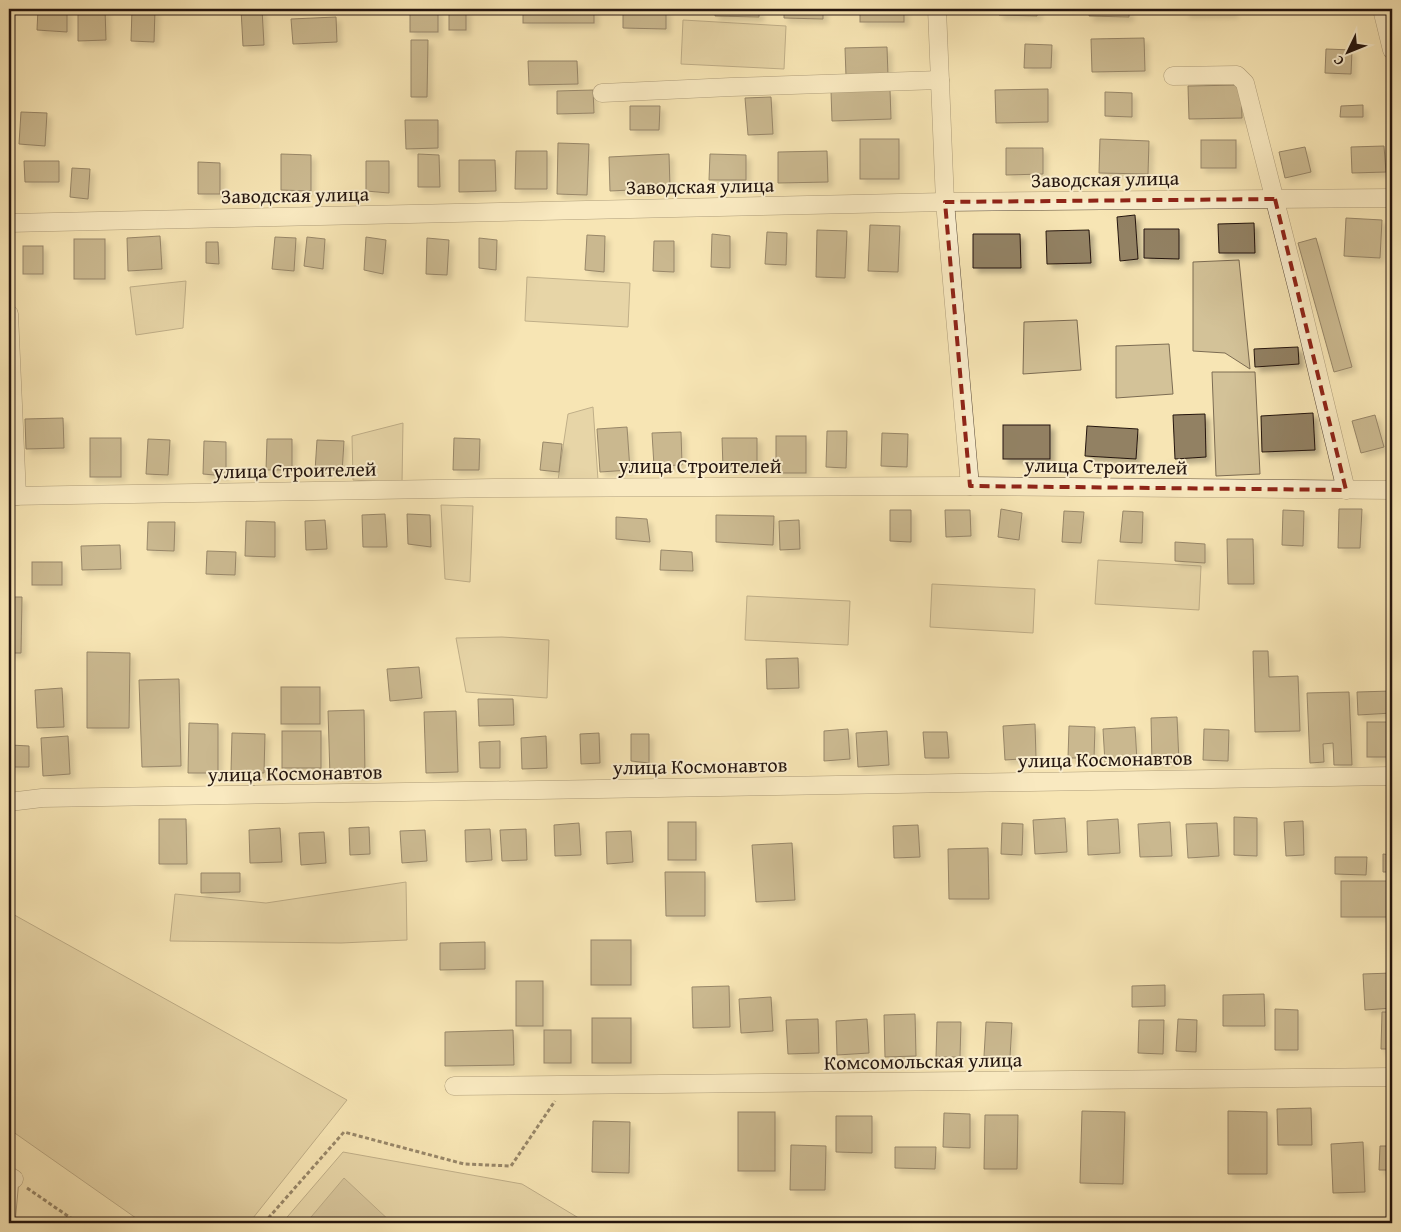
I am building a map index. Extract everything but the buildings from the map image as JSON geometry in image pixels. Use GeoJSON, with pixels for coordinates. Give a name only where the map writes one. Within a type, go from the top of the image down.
{"type":"FeatureCollection","features":[{"type":"Feature","properties":{"kind":"street"},"geometry":{"type":"LineString","coordinates":[[937,9],[945,202],[970,486]]}},
{"type":"Feature","properties":{"kind":"street"},"geometry":{"type":"LineString","coordinates":[[1382,9],[1392,50]]}},
{"type":"Feature","properties":{"kind":"street"},"geometry":{"type":"LineString","coordinates":[[1173,76],[1237,75],[1246,83],[1346,490]]}},
{"type":"Feature","properties":{"kind":"street"},"geometry":{"type":"LineString","coordinates":[[602,93],[731,86],[940,80]]}},
{"type":"Feature","properties":{"kind":"street","name":"Заводская улица"},"geometry":{"type":"LineString","coordinates":[[9,223],[945,202],[1392,198]]}},
{"type":"Feature","properties":{"kind":"street"},"geometry":{"type":"LineString","coordinates":[[9,314],[13,496]]}},
{"type":"Feature","properties":{"kind":"street","name":"улица Строителей"},"geometry":{"type":"LineString","coordinates":[[13,496],[494,488],[970,486],[1392,490]]}},
{"type":"Feature","properties":{"kind":"street","name":"улица Космонавтов"},"geometry":{"type":"LineString","coordinates":[[9,802],[42,798],[1392,776]]}},
{"type":"Feature","properties":{"kind":"street","name":"Комсомольская улица"},"geometry":{"type":"LineString","coordinates":[[454,1086],[1392,1077]]}},
{"type":"Feature","properties":{"kind":"lane"},"geometry":{"type":"LineString","coordinates":[[10,1223],[11,1178]]}},
{"type":"Feature","properties":{"kind":"path"},"geometry":{"type":"LineString","coordinates":[[264,1223],[344,1132],[464,1164],[512,1166],[565,1086]]}},
{"type":"Feature","properties":{"kind":"path"},"geometry":{"type":"LineString","coordinates":[[11,1178],[78,1223]]}},
{"type":"Feature","properties":{"kind":"highlighted area"},"geometry":{"type":"Polygon","coordinates":[[[1275,199],[1346,490],[970,486],[945,202],[1275,199]]]}},
{"type":"Feature","properties":{"kind":"shaded area"},"geometry":{"type":"Polygon","coordinates":[[[683,20],[786,26],[784,69],[681,64],[683,20]]]}},
{"type":"Feature","properties":{"kind":"shaded area"},"geometry":{"type":"Polygon","coordinates":[[[1239,260],[1250,369],[1225,353],[1193,351],[1193,262],[1239,260]]]}},
{"type":"Feature","properties":{"kind":"shaded area"},"geometry":{"type":"Polygon","coordinates":[[[527,277],[630,283],[628,327],[525,321],[527,277]]]}},
{"type":"Feature","properties":{"kind":"shaded area"},"geometry":{"type":"Polygon","coordinates":[[[186,281],[183,328],[136,335],[130,287],[186,281]]]}},
{"type":"Feature","properties":{"kind":"shaded area"},"geometry":{"type":"Polygon","coordinates":[[[1077,320],[1081,370],[1023,374],[1024,322],[1077,320]]]}},
{"type":"Feature","properties":{"kind":"shaded area"},"geometry":{"type":"Polygon","coordinates":[[[1169,344],[1173,394],[1116,398],[1116,346],[1169,344]]]}},
{"type":"Feature","properties":{"kind":"shaded area"},"geometry":{"type":"Polygon","coordinates":[[[1212,372],[1255,372],[1260,474],[1216,476],[1212,372]]]}},
{"type":"Feature","properties":{"kind":"shaded area"},"geometry":{"type":"Polygon","coordinates":[[[593,407],[598,480],[558,480],[568,414],[593,407]]]}},
{"type":"Feature","properties":{"kind":"shaded area"},"geometry":{"type":"Polygon","coordinates":[[[403,423],[402,483],[353,480],[352,436],[403,423]]]}},
{"type":"Feature","properties":{"kind":"shaded area"},"geometry":{"type":"Polygon","coordinates":[[[441,505],[473,506],[470,582],[445,579],[441,505]]]}},
{"type":"Feature","properties":{"kind":"shaded area"},"geometry":{"type":"Polygon","coordinates":[[[1098,560],[1201,566],[1199,610],[1095,604],[1098,560]]]}},
{"type":"Feature","properties":{"kind":"shaded area"},"geometry":{"type":"Polygon","coordinates":[[[932,584],[1035,589],[1033,633],[930,627],[932,584]]]}},
{"type":"Feature","properties":{"kind":"shaded area"},"geometry":{"type":"Polygon","coordinates":[[[747,596],[850,601],[848,645],[745,640],[747,596]]]}},
{"type":"Feature","properties":{"kind":"shaded area"},"geometry":{"type":"Polygon","coordinates":[[[502,637],[549,640],[547,698],[466,692],[456,638],[502,637]]]}},
{"type":"Feature","properties":{"kind":"shaded area"},"geometry":{"type":"Polygon","coordinates":[[[406,882],[407,940],[341,943],[170,941],[175,894],[266,903],[406,882]]]}},
{"type":"Feature","properties":{"kind":"shaded area"},"geometry":{"type":"Polygon","coordinates":[[[9,912],[347,1100],[249,1223],[143,1223],[9,1129],[9,912]]]}},
{"type":"Feature","properties":{"kind":"shaded area"},"geometry":{"type":"Polygon","coordinates":[[[343,1152],[522,1184],[587,1223],[282,1223],[343,1152]]]}},
{"type":"Feature","properties":{"kind":"shaded area"},"geometry":{"type":"Polygon","coordinates":[[[344,1178],[392,1223],[306,1223],[344,1178]]]}}]}
